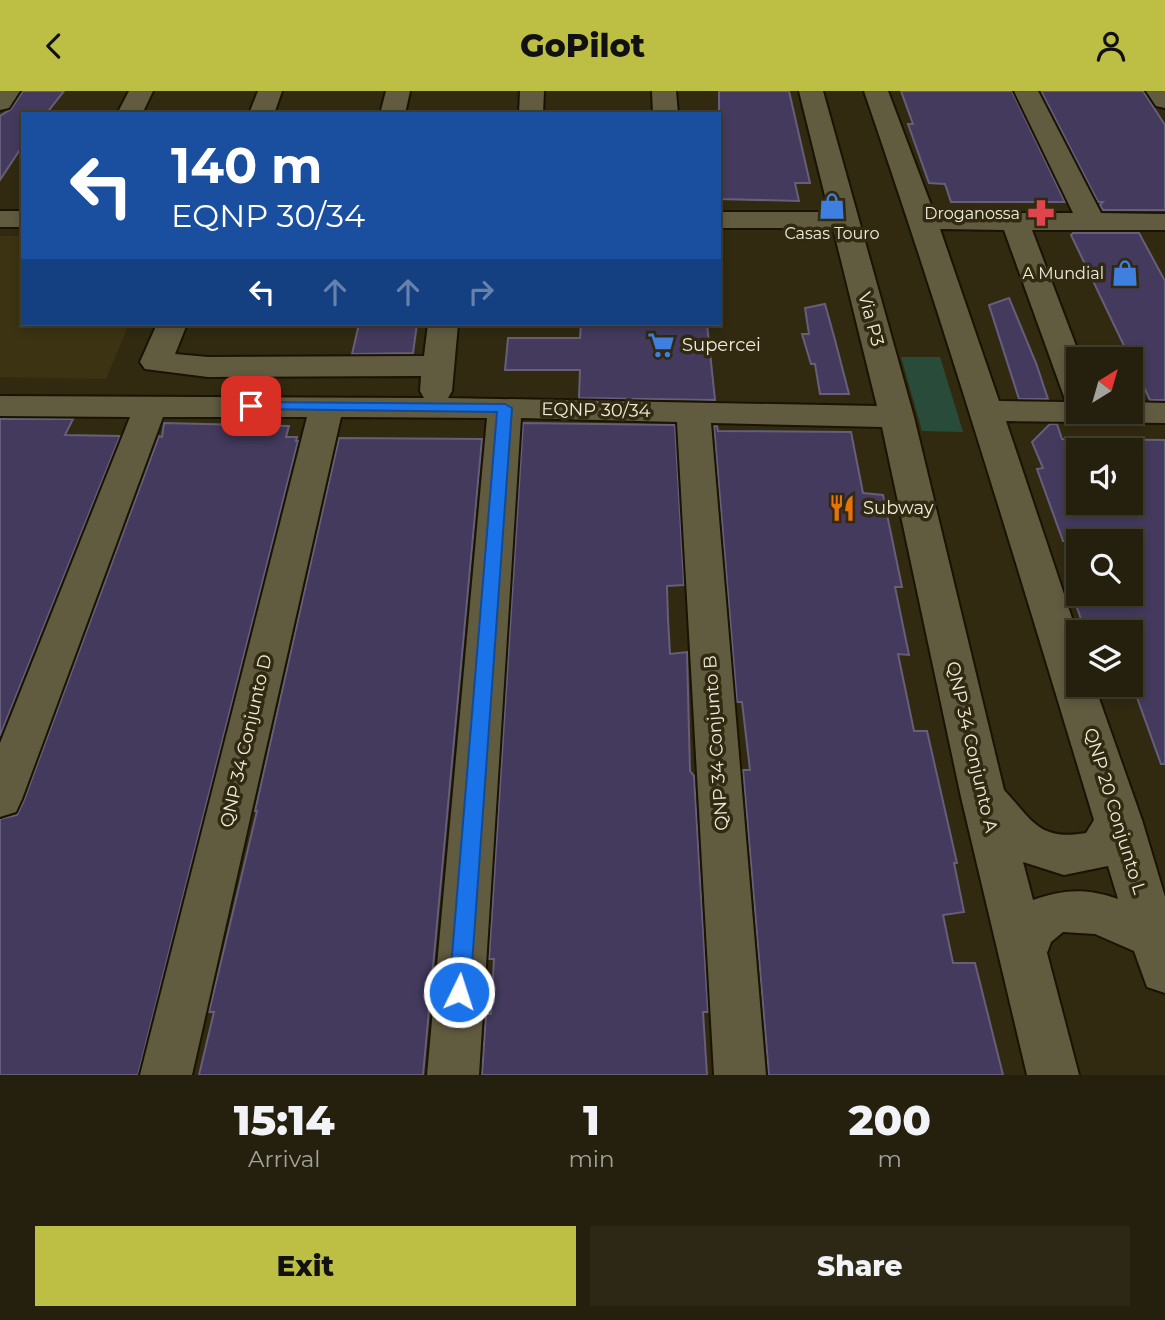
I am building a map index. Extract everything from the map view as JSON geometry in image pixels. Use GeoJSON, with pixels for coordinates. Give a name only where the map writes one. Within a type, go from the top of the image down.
{"type":"FeatureCollection","features":[{"type":"Feature","properties":{"kind":"street"},"geometry":{"type":"LineString","coordinates":[[0,103],[8,91]]}},
{"type":"Feature","properties":{"kind":"street"},"geometry":{"type":"LineString","coordinates":[[130,112],[141,91]]}},
{"type":"Feature","properties":{"kind":"street"},"geometry":{"type":"LineString","coordinates":[[262,112],[270,91]]}},
{"type":"Feature","properties":{"kind":"street"},"geometry":{"type":"LineString","coordinates":[[393,112],[398,91]]}},
{"type":"Feature","properties":{"kind":"street"},"geometry":{"type":"LineString","coordinates":[[531,112],[533,91]]}},
{"type":"Feature","properties":{"kind":"street"},"geometry":{"type":"LineString","coordinates":[[664,91],[666,112]]}},
{"type":"Feature","properties":{"kind":"street","name":"Via P3"},"geometry":{"type":"LineString","coordinates":[[811,91],[897,417]]}},
{"type":"Feature","properties":{"kind":"street"},"geometry":{"type":"LineString","coordinates":[[876,91],[923,221],[986,411],[1066,412]]}},
{"type":"Feature","properties":{"kind":"street"},"geometry":{"type":"LineString","coordinates":[[1026,91],[1091,221]]}},
{"type":"Feature","properties":{"kind":"street"},"geometry":{"type":"LineString","coordinates":[[1158,91],[1165,101]]}},
{"type":"Feature","properties":{"kind":"street"},"geometry":{"type":"LineString","coordinates":[[0,219],[21,219]]}},
{"type":"Feature","properties":{"kind":"street"},"geometry":{"type":"LineString","coordinates":[[721,220],[846,220]]}},
{"type":"Feature","properties":{"kind":"street"},"geometry":{"type":"LineString","coordinates":[[923,221],[1165,222]]}},
{"type":"Feature","properties":{"kind":"street"},"geometry":{"type":"LineString","coordinates":[[1014,221],[1066,362]]}},
{"type":"Feature","properties":{"kind":"street"},"geometry":{"type":"LineString","coordinates":[[171,326],[156,362],[208,367],[439,366]]}},
{"type":"Feature","properties":{"kind":"street"},"geometry":{"type":"LineString","coordinates":[[434,407],[443,326]]}},
{"type":"Feature","properties":{"kind":"street"},"geometry":{"type":"LineString","coordinates":[[0,799],[151,405]]}},
{"type":"Feature","properties":{"kind":"street","name":"EQNP 30/34"},"geometry":{"type":"LineString","coordinates":[[0,406],[434,407],[897,417]]}},
{"type":"Feature","properties":{"kind":"street","name":"QNP 34 Conjunto D"},"geometry":{"type":"LineString","coordinates":[[166,1075],[327,406]]}},
{"type":"Feature","properties":{"kind":"street"},"geometry":{"type":"LineString","coordinates":[[453,1075],[505,408]]}},
{"type":"Feature","properties":{"kind":"street","name":"QNP 34 Conjunto B"},"geometry":{"type":"LineString","coordinates":[[693,411],[740,1075]]}},
{"type":"Feature","properties":{"kind":"street","name":"QNP 20 Conjunto L"},"geometry":{"type":"LineString","coordinates":[[986,411],[1119,820],[1159,954]]}},
{"type":"Feature","properties":{"kind":"street"},"geometry":{"type":"LineString","coordinates":[[1143,413],[1165,413]]}},
{"type":"Feature","properties":{"kind":"street","name":"QNP 34 Conjunto A"},"geometry":{"type":"LineString","coordinates":[[897,417],[983,797],[1053,1075]]}},
{"type":"Feature","properties":{"kind":"street"},"geometry":{"type":"LineString","coordinates":[[983,797],[1026,844],[1064,856],[1100,850],[1119,820]]}},
{"type":"Feature","properties":{"kind":"street"},"geometry":{"type":"LineString","coordinates":[[1022,954],[1034,925],[1055,913],[1092,912],[1121,920],[1159,954]]}},
{"type":"Feature","properties":{"kind":"shaded area"},"geometry":{"type":"Polygon","coordinates":[[[0,236],[21,236],[21,326],[128,326],[106,379],[0,377],[0,236]]]}},
{"type":"Feature","properties":{"kind":"green space"},"geometry":{"type":"Polygon","coordinates":[[[901,357],[940,357],[963,432],[922,431],[901,357]]]}},
{"type":"Feature","properties":{"kind":"building"},"geometry":{"type":"Polygon","coordinates":[[[23,91],[64,91],[48,112],[21,112],[21,148],[0,180],[0,116],[11,109],[23,91]]]}},
{"type":"Feature","properties":{"kind":"building"},"geometry":{"type":"Polygon","coordinates":[[[719,91],[789,91],[810,183],[795,183],[799,201],[721,199],[719,91]]]}},
{"type":"Feature","properties":{"kind":"building"},"geometry":{"type":"Polygon","coordinates":[[[901,91],[1012,91],[1065,202],[951,202],[945,184],[929,183],[908,124],[913,124],[901,91]]]}},
{"type":"Feature","properties":{"kind":"building"},"geometry":{"type":"Polygon","coordinates":[[[1041,91],[1143,91],[1165,125],[1165,210],[1103,210],[1100,205],[1103,202],[1098,202],[1041,91]]]}},
{"type":"Feature","properties":{"kind":"building"},"geometry":{"type":"Polygon","coordinates":[[[1139,233],[1165,281],[1165,400],[1150,400],[1143,385],[1143,347],[1125,347],[1071,235],[1139,233]]]}},
{"type":"Feature","properties":{"kind":"building"},"geometry":{"type":"Polygon","coordinates":[[[1009,298],[1048,399],[1019,399],[989,305],[1009,298]]]}},
{"type":"Feature","properties":{"kind":"building"},"geometry":{"type":"Polygon","coordinates":[[[825,304],[849,394],[820,394],[815,364],[811,364],[802,334],[809,334],[805,308],[825,304]]]}},
{"type":"Feature","properties":{"kind":"building"},"geometry":{"type":"Polygon","coordinates":[[[359,326],[417,326],[413,353],[352,354],[359,326]]]}},
{"type":"Feature","properties":{"kind":"building"},"geometry":{"type":"Polygon","coordinates":[[[581,326],[707,326],[715,400],[579,398],[580,370],[505,370],[508,338],[580,338],[581,326]]]}},
{"type":"Feature","properties":{"kind":"building"},"geometry":{"type":"Polygon","coordinates":[[[0,419],[73,419],[65,435],[120,436],[0,736],[0,419]]]}},
{"type":"Feature","properties":{"kind":"building"},"geometry":{"type":"Polygon","coordinates":[[[164,423],[289,426],[286,437],[297,437],[298,441],[138,1075],[0,1075],[0,819],[17,815],[24,800],[159,436],[162,437],[164,423]]]}},
{"type":"Feature","properties":{"kind":"building"},"geometry":{"type":"Polygon","coordinates":[[[523,423],[675,425],[684,585],[667,586],[668,619],[670,654],[687,652],[690,771],[694,776],[708,1012],[703,1012],[707,1075],[482,1075],[486,1014],[491,1014],[494,959],[489,959],[523,423]]]}},
{"type":"Feature","properties":{"kind":"building"},"geometry":{"type":"Polygon","coordinates":[[[1050,424],[1057,424],[1062,439],[1066,439],[1066,515],[1143,515],[1143,440],[1165,440],[1165,764],[1161,764],[1137,697],[1143,697],[1143,620],[1081,620],[1076,606],[1143,606],[1143,529],[1066,529],[1066,541],[1063,541],[1037,469],[1043,468],[1032,442],[1050,424]]]}},
{"type":"Feature","properties":{"kind":"building"},"geometry":{"type":"Polygon","coordinates":[[[714,426],[717,426],[718,431],[851,432],[863,493],[883,495],[902,587],[895,587],[909,655],[898,654],[914,731],[927,731],[957,863],[954,863],[964,912],[943,915],[953,963],[975,963],[1003,1075],[769,1075],[743,770],[750,770],[742,702],[737,702],[714,426]]]}},
{"type":"Feature","properties":{"kind":"building"},"geometry":{"type":"Polygon","coordinates":[[[339,438],[482,439],[423,1075],[199,1075],[214,1012],[209,1012],[257,811],[339,438]]]}},
{"type":"Feature","properties":{"kind":"place","name":"Casas Touro"},"geometry":{"type":"Point","coordinates":[832,206]}},
{"type":"Feature","properties":{"kind":"place","name":"Droganossa"},"geometry":{"type":"Point","coordinates":[1041,213]}},
{"type":"Feature","properties":{"kind":"place","name":"A Mundial"},"geometry":{"type":"Point","coordinates":[1125,273]}},
{"type":"Feature","properties":{"kind":"place","name":"Supercei"},"geometry":{"type":"Point","coordinates":[661,345]}},
{"type":"Feature","properties":{"kind":"place","name":"Subway"},"geometry":{"type":"Point","coordinates":[842,508]}},
{"type":"Feature","properties":{"kind":"route"},"geometry":{"type":"LineString","coordinates":[[251,406],[505,408],[459,992]]}}]}
